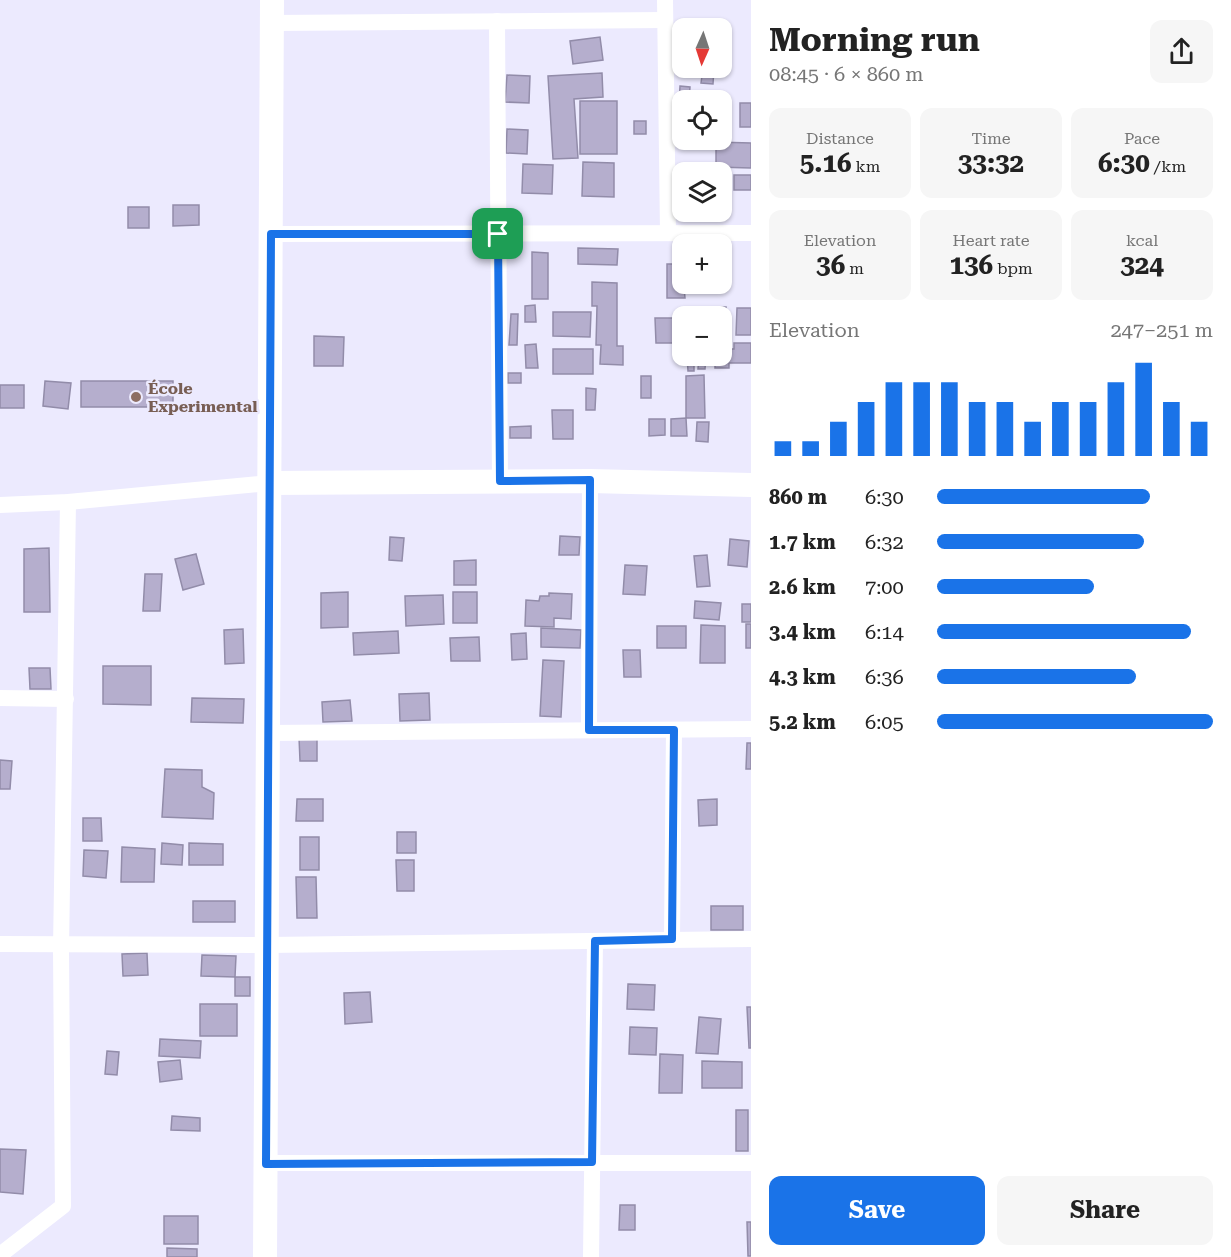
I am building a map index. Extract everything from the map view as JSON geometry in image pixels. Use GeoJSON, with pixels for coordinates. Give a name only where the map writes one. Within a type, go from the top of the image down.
{"type":"FeatureCollection","features":[{"type":"Feature","properties":{"kind":"street"},"geometry":{"type":"LineString","coordinates":[[665,0],[668,233]]}},
{"type":"Feature","properties":{"kind":"street"},"geometry":{"type":"LineString","coordinates":[[265,1257],[272,11],[497,21],[665,20]]}},
{"type":"Feature","properties":{"kind":"street"},"geometry":{"type":"LineString","coordinates":[[497,21],[500,481]]}},
{"type":"Feature","properties":{"kind":"street"},"geometry":{"type":"LineString","coordinates":[[271,234],[751,233]]}},
{"type":"Feature","properties":{"kind":"street"},"geometry":{"type":"LineString","coordinates":[[589,730],[590,480]]}},
{"type":"Feature","properties":{"kind":"street"},"geometry":{"type":"LineString","coordinates":[[0,505],[68,502],[269,483],[590,480],[751,485]]}},
{"type":"Feature","properties":{"kind":"street"},"geometry":{"type":"LineString","coordinates":[[0,1255],[63,1206],[61,945],[68,502]]}},
{"type":"Feature","properties":{"kind":"street"},"geometry":{"type":"LineString","coordinates":[[0,698],[66,699]]}},
{"type":"Feature","properties":{"kind":"street"},"geometry":{"type":"LineString","coordinates":[[268,733],[751,729]]}},
{"type":"Feature","properties":{"kind":"street"},"geometry":{"type":"LineString","coordinates":[[672,939],[674,730]]}},
{"type":"Feature","properties":{"kind":"street"},"geometry":{"type":"LineString","coordinates":[[0,944],[267,945],[751,939]]}},
{"type":"Feature","properties":{"kind":"street"},"geometry":{"type":"LineString","coordinates":[[591,1257],[595,941]]}},
{"type":"Feature","properties":{"kind":"street"},"geometry":{"type":"LineString","coordinates":[[266,1164],[751,1163]]}},
{"type":"Feature","properties":{"kind":"building"},"geometry":{"type":"Polygon","coordinates":[[[600,37],[603,60],[573,64],[570,41],[600,37]]]}},
{"type":"Feature","properties":{"kind":"building"},"geometry":{"type":"Polygon","coordinates":[[[602,73],[603,97],[574,99],[578,158],[553,159],[548,76],[602,73]]]}},
{"type":"Feature","properties":{"kind":"building"},"geometry":{"type":"Polygon","coordinates":[[[507,75],[530,76],[529,103],[505,102],[507,75]]]}},
{"type":"Feature","properties":{"kind":"building"},"geometry":{"type":"Polygon","coordinates":[[[702,78],[713,78],[713,84],[701,83],[702,78]]]}},
{"type":"Feature","properties":{"kind":"building"},"geometry":{"type":"Polygon","coordinates":[[[680,86],[690,87],[690,90],[680,90],[680,86]]]}},
{"type":"Feature","properties":{"kind":"building"},"geometry":{"type":"Polygon","coordinates":[[[580,101],[617,101],[617,154],[580,154],[580,101]]]}},
{"type":"Feature","properties":{"kind":"building"},"geometry":{"type":"Polygon","coordinates":[[[740,103],[751,103],[751,127],[740,127],[740,103]]]}},
{"type":"Feature","properties":{"kind":"building"},"geometry":{"type":"Polygon","coordinates":[[[634,121],[646,121],[646,134],[634,134],[634,121]]]}},
{"type":"Feature","properties":{"kind":"building"},"geometry":{"type":"Polygon","coordinates":[[[507,129],[528,130],[527,154],[506,153],[507,129]]]}},
{"type":"Feature","properties":{"kind":"building"},"geometry":{"type":"Polygon","coordinates":[[[732,142],[751,143],[751,168],[732,167],[732,162],[716,162],[716,150],[732,150],[732,142]]]}},
{"type":"Feature","properties":{"kind":"building"},"geometry":{"type":"Polygon","coordinates":[[[583,162],[614,163],[614,197],[582,196],[583,162]]]}},
{"type":"Feature","properties":{"kind":"building"},"geometry":{"type":"Polygon","coordinates":[[[523,164],[553,165],[552,194],[522,193],[523,164]]]}},
{"type":"Feature","properties":{"kind":"building"},"geometry":{"type":"Polygon","coordinates":[[[734,175],[751,175],[751,190],[734,190],[734,175]]]}},
{"type":"Feature","properties":{"kind":"building"},"geometry":{"type":"Polygon","coordinates":[[[173,205],[199,205],[199,225],[173,226],[173,205]]]}},
{"type":"Feature","properties":{"kind":"building"},"geometry":{"type":"Polygon","coordinates":[[[128,207],[149,207],[149,228],[128,228],[128,207]]]}},
{"type":"Feature","properties":{"kind":"building"},"geometry":{"type":"Polygon","coordinates":[[[578,248],[618,249],[617,265],[578,264],[578,248]]]}},
{"type":"Feature","properties":{"kind":"building"},"geometry":{"type":"Polygon","coordinates":[[[532,252],[548,253],[548,299],[532,299],[532,252]]]}},
{"type":"Feature","properties":{"kind":"building"},"geometry":{"type":"Polygon","coordinates":[[[667,264],[672,264],[672,294],[685,294],[685,298],[667,298],[667,264]]]}},
{"type":"Feature","properties":{"kind":"building"},"geometry":{"type":"Polygon","coordinates":[[[592,282],[617,283],[617,346],[623,346],[623,365],[600,364],[601,345],[596,345],[597,306],[592,306],[592,282]]]}},
{"type":"Feature","properties":{"kind":"building"},"geometry":{"type":"Polygon","coordinates":[[[535,305],[536,322],[525,322],[525,306],[535,305]]]}},
{"type":"Feature","properties":{"kind":"building"},"geometry":{"type":"Polygon","coordinates":[[[737,308],[751,308],[751,335],[736,335],[737,308]]]}},
{"type":"Feature","properties":{"kind":"building"},"geometry":{"type":"Polygon","coordinates":[[[553,312],[591,312],[590,337],[553,336],[553,312]]]}},
{"type":"Feature","properties":{"kind":"building"},"geometry":{"type":"Polygon","coordinates":[[[511,314],[518,314],[517,345],[509,345],[511,314]]]}},
{"type":"Feature","properties":{"kind":"building"},"geometry":{"type":"Polygon","coordinates":[[[655,318],[672,318],[672,343],[656,343],[655,318]]]}},
{"type":"Feature","properties":{"kind":"building"},"geometry":{"type":"Polygon","coordinates":[[[314,336],[344,337],[343,366],[314,366],[314,336]]]}},
{"type":"Feature","properties":{"kind":"building"},"geometry":{"type":"Polygon","coordinates":[[[734,343],[751,343],[751,363],[732,363],[732,349],[734,349],[734,343]]]}},
{"type":"Feature","properties":{"kind":"building"},"geometry":{"type":"Polygon","coordinates":[[[536,344],[538,368],[526,368],[525,345],[536,344]]]}},
{"type":"Feature","properties":{"kind":"building"},"geometry":{"type":"Polygon","coordinates":[[[553,349],[593,349],[593,374],[553,374],[553,349]]]}},
{"type":"Feature","properties":{"kind":"building"},"geometry":{"type":"Polygon","coordinates":[[[688,366],[694,366],[694,371],[688,371],[688,366]]]}},
{"type":"Feature","properties":{"kind":"building"},"geometry":{"type":"Polygon","coordinates":[[[715,366],[729,366],[729,368],[715,368],[715,366]]]}},
{"type":"Feature","properties":{"kind":"building"},"geometry":{"type":"Polygon","coordinates":[[[508,373],[521,373],[521,383],[508,383],[508,373]]]}},
{"type":"Feature","properties":{"kind":"building"},"geometry":{"type":"Polygon","coordinates":[[[704,375],[705,418],[686,418],[686,376],[704,375]]]}},
{"type":"Feature","properties":{"kind":"building"},"geometry":{"type":"Polygon","coordinates":[[[641,376],[651,376],[651,398],[641,398],[641,376]]]}},
{"type":"Feature","properties":{"kind":"building"},"geometry":{"type":"Polygon","coordinates":[[[45,381],[71,383],[68,409],[43,406],[45,381]]]}},
{"type":"Feature","properties":{"kind":"building"},"geometry":{"type":"Polygon","coordinates":[[[81,381],[173,381],[173,407],[81,407],[81,381]]]}},
{"type":"Feature","properties":{"kind":"building"},"geometry":{"type":"Polygon","coordinates":[[[0,385],[24,385],[24,408],[0,408],[0,385]]]}},
{"type":"Feature","properties":{"kind":"building"},"geometry":{"type":"Polygon","coordinates":[[[586,388],[596,389],[595,410],[586,410],[586,388]]]}},
{"type":"Feature","properties":{"kind":"building"},"geometry":{"type":"Polygon","coordinates":[[[552,410],[573,410],[573,439],[553,439],[552,410]]]}},
{"type":"Feature","properties":{"kind":"building"},"geometry":{"type":"Polygon","coordinates":[[[686,418],[687,436],[671,436],[671,419],[686,418]]]}},
{"type":"Feature","properties":{"kind":"building"},"geometry":{"type":"Polygon","coordinates":[[[649,419],[665,419],[665,435],[649,436],[649,419]]]}},
{"type":"Feature","properties":{"kind":"building"},"geometry":{"type":"Polygon","coordinates":[[[697,422],[709,422],[708,442],[696,441],[697,422]]]}},
{"type":"Feature","properties":{"kind":"building"},"geometry":{"type":"Polygon","coordinates":[[[531,426],[531,438],[510,438],[510,427],[531,426]]]}},
{"type":"Feature","properties":{"kind":"building"},"geometry":{"type":"Polygon","coordinates":[[[560,536],[580,537],[579,555],[559,555],[560,536]]]}},
{"type":"Feature","properties":{"kind":"building"},"geometry":{"type":"Polygon","coordinates":[[[390,537],[404,538],[402,561],[389,560],[390,537]]]}},
{"type":"Feature","properties":{"kind":"building"},"geometry":{"type":"Polygon","coordinates":[[[730,539],[749,541],[747,567],[728,565],[730,539]]]}},
{"type":"Feature","properties":{"kind":"building"},"geometry":{"type":"Polygon","coordinates":[[[49,548],[50,612],[24,612],[24,549],[49,548]]]}},
{"type":"Feature","properties":{"kind":"building"},"geometry":{"type":"Polygon","coordinates":[[[196,554],[204,584],[183,590],[175,559],[196,554]]]}},
{"type":"Feature","properties":{"kind":"building"},"geometry":{"type":"Polygon","coordinates":[[[707,555],[710,586],[697,587],[694,556],[707,555]]]}},
{"type":"Feature","properties":{"kind":"building"},"geometry":{"type":"Polygon","coordinates":[[[476,560],[476,585],[454,585],[454,561],[476,560]]]}},
{"type":"Feature","properties":{"kind":"building"},"geometry":{"type":"Polygon","coordinates":[[[625,565],[647,566],[645,595],[623,594],[625,565]]]}},
{"type":"Feature","properties":{"kind":"building"},"geometry":{"type":"Polygon","coordinates":[[[145,574],[162,574],[160,611],[143,611],[145,574]]]}},
{"type":"Feature","properties":{"kind":"building"},"geometry":{"type":"Polygon","coordinates":[[[348,592],[348,627],[321,628],[321,593],[348,592]]]}},
{"type":"Feature","properties":{"kind":"building"},"geometry":{"type":"Polygon","coordinates":[[[453,592],[477,592],[477,623],[453,623],[453,592]]]}},
{"type":"Feature","properties":{"kind":"building"},"geometry":{"type":"Polygon","coordinates":[[[549,593],[572,594],[571,619],[554,618],[554,627],[525,626],[526,600],[539,601],[540,596],[549,596],[549,593]]]}},
{"type":"Feature","properties":{"kind":"building"},"geometry":{"type":"Polygon","coordinates":[[[443,595],[444,624],[406,626],[405,596],[443,595]]]}},
{"type":"Feature","properties":{"kind":"building"},"geometry":{"type":"Polygon","coordinates":[[[695,601],[721,603],[719,620],[694,618],[695,601]]]}},
{"type":"Feature","properties":{"kind":"building"},"geometry":{"type":"Polygon","coordinates":[[[742,604],[751,604],[751,622],[742,622],[742,604]]]}},
{"type":"Feature","properties":{"kind":"building"},"geometry":{"type":"Polygon","coordinates":[[[746,624],[751,624],[751,648],[746,648],[746,624]]]}},
{"type":"Feature","properties":{"kind":"building"},"geometry":{"type":"Polygon","coordinates":[[[701,625],[725,626],[725,663],[700,663],[701,625]]]}},
{"type":"Feature","properties":{"kind":"building"},"geometry":{"type":"Polygon","coordinates":[[[657,626],[686,626],[686,648],[657,648],[657,626]]]}},
{"type":"Feature","properties":{"kind":"building"},"geometry":{"type":"Polygon","coordinates":[[[541,628],[581,630],[580,648],[541,647],[541,628]]]}},
{"type":"Feature","properties":{"kind":"building"},"geometry":{"type":"Polygon","coordinates":[[[243,629],[244,663],[225,664],[224,630],[243,629]]]}},
{"type":"Feature","properties":{"kind":"building"},"geometry":{"type":"Polygon","coordinates":[[[398,631],[399,653],[354,655],[353,633],[398,631]]]}},
{"type":"Feature","properties":{"kind":"building"},"geometry":{"type":"Polygon","coordinates":[[[526,633],[527,659],[512,660],[511,634],[526,633]]]}},
{"type":"Feature","properties":{"kind":"building"},"geometry":{"type":"Polygon","coordinates":[[[479,637],[480,661],[451,661],[450,638],[479,637]]]}},
{"type":"Feature","properties":{"kind":"building"},"geometry":{"type":"Polygon","coordinates":[[[623,650],[640,650],[641,677],[624,677],[623,650]]]}},
{"type":"Feature","properties":{"kind":"building"},"geometry":{"type":"Polygon","coordinates":[[[543,660],[564,661],[561,717],[540,716],[543,660]]]}},
{"type":"Feature","properties":{"kind":"building"},"geometry":{"type":"Polygon","coordinates":[[[103,666],[151,666],[151,705],[103,704],[103,666]]]}},
{"type":"Feature","properties":{"kind":"building"},"geometry":{"type":"Polygon","coordinates":[[[29,668],[50,668],[51,689],[30,689],[29,668]]]}},
{"type":"Feature","properties":{"kind":"building"},"geometry":{"type":"Polygon","coordinates":[[[429,693],[430,720],[400,721],[399,694],[429,693]]]}},
{"type":"Feature","properties":{"kind":"building"},"geometry":{"type":"Polygon","coordinates":[[[192,698],[244,699],[243,723],[191,722],[192,698]]]}},
{"type":"Feature","properties":{"kind":"building"},"geometry":{"type":"Polygon","coordinates":[[[350,700],[352,721],[323,722],[322,702],[350,700]]]}},
{"type":"Feature","properties":{"kind":"building"},"geometry":{"type":"Polygon","coordinates":[[[299,737],[317,737],[317,761],[300,761],[299,737]]]}},
{"type":"Feature","properties":{"kind":"building"},"geometry":{"type":"Polygon","coordinates":[[[747,743],[751,743],[751,769],[746,769],[747,743]]]}},
{"type":"Feature","properties":{"kind":"building"},"geometry":{"type":"Polygon","coordinates":[[[0,760],[12,761],[10,789],[0,789],[0,760]]]}},
{"type":"Feature","properties":{"kind":"building"},"geometry":{"type":"Polygon","coordinates":[[[165,769],[202,770],[202,787],[214,793],[213,819],[162,817],[165,769]]]}},
{"type":"Feature","properties":{"kind":"building"},"geometry":{"type":"Polygon","coordinates":[[[297,799],[323,799],[323,821],[296,821],[297,799]]]}},
{"type":"Feature","properties":{"kind":"building"},"geometry":{"type":"Polygon","coordinates":[[[717,799],[717,825],[699,826],[698,800],[717,799]]]}},
{"type":"Feature","properties":{"kind":"building"},"geometry":{"type":"Polygon","coordinates":[[[83,818],[101,818],[102,841],[83,841],[83,818]]]}},
{"type":"Feature","properties":{"kind":"building"},"geometry":{"type":"Polygon","coordinates":[[[397,832],[416,832],[416,853],[397,853],[397,832]]]}},
{"type":"Feature","properties":{"kind":"building"},"geometry":{"type":"Polygon","coordinates":[[[300,837],[319,837],[319,870],[300,870],[300,837]]]}},
{"type":"Feature","properties":{"kind":"building"},"geometry":{"type":"Polygon","coordinates":[[[162,843],[183,845],[182,865],[161,864],[162,843]]]}},
{"type":"Feature","properties":{"kind":"building"},"geometry":{"type":"Polygon","coordinates":[[[189,843],[223,844],[223,865],[189,865],[189,843]]]}},
{"type":"Feature","properties":{"kind":"building"},"geometry":{"type":"Polygon","coordinates":[[[122,847],[155,849],[154,882],[121,882],[122,847]]]}},
{"type":"Feature","properties":{"kind":"building"},"geometry":{"type":"Polygon","coordinates":[[[84,850],[108,851],[106,878],[83,876],[84,850]]]}},
{"type":"Feature","properties":{"kind":"building"},"geometry":{"type":"Polygon","coordinates":[[[396,860],[414,860],[414,891],[397,891],[396,860]]]}},
{"type":"Feature","properties":{"kind":"building"},"geometry":{"type":"Polygon","coordinates":[[[296,877],[316,877],[317,918],[297,918],[296,877]]]}},
{"type":"Feature","properties":{"kind":"building"},"geometry":{"type":"Polygon","coordinates":[[[193,901],[235,901],[235,922],[193,922],[193,901]]]}},
{"type":"Feature","properties":{"kind":"building"},"geometry":{"type":"Polygon","coordinates":[[[711,906],[743,906],[743,930],[711,930],[711,906]]]}},
{"type":"Feature","properties":{"kind":"building"},"geometry":{"type":"Polygon","coordinates":[[[147,953],[148,975],[123,976],[122,954],[147,953]]]}},
{"type":"Feature","properties":{"kind":"building"},"geometry":{"type":"Polygon","coordinates":[[[202,955],[236,956],[235,977],[201,976],[202,955]]]}},
{"type":"Feature","properties":{"kind":"building"},"geometry":{"type":"Polygon","coordinates":[[[235,977],[250,977],[250,996],[235,996],[235,977]]]}},
{"type":"Feature","properties":{"kind":"building"},"geometry":{"type":"Polygon","coordinates":[[[628,984],[655,985],[654,1010],[627,1009],[628,984]]]}},
{"type":"Feature","properties":{"kind":"building"},"geometry":{"type":"Polygon","coordinates":[[[370,992],[372,1022],[345,1024],[344,993],[370,992]]]}},
{"type":"Feature","properties":{"kind":"building"},"geometry":{"type":"Polygon","coordinates":[[[200,1004],[237,1004],[237,1036],[200,1036],[200,1004]]]}},
{"type":"Feature","properties":{"kind":"building"},"geometry":{"type":"Polygon","coordinates":[[[747,1007],[751,1007],[751,1048],[749,1048],[747,1007]]]}},
{"type":"Feature","properties":{"kind":"building"},"geometry":{"type":"Polygon","coordinates":[[[699,1017],[721,1019],[718,1054],[696,1053],[699,1017]]]}},
{"type":"Feature","properties":{"kind":"building"},"geometry":{"type":"Polygon","coordinates":[[[630,1027],[657,1028],[656,1055],[629,1054],[630,1027]]]}},
{"type":"Feature","properties":{"kind":"building"},"geometry":{"type":"Polygon","coordinates":[[[160,1039],[201,1041],[200,1058],[159,1056],[160,1039]]]}},
{"type":"Feature","properties":{"kind":"building"},"geometry":{"type":"Polygon","coordinates":[[[107,1051],[119,1052],[117,1075],[105,1074],[107,1051]]]}},
{"type":"Feature","properties":{"kind":"building"},"geometry":{"type":"Polygon","coordinates":[[[660,1054],[683,1055],[682,1093],[659,1093],[660,1054]]]}},
{"type":"Feature","properties":{"kind":"building"},"geometry":{"type":"Polygon","coordinates":[[[180,1060],[182,1079],[160,1082],[158,1062],[180,1060]]]}},
{"type":"Feature","properties":{"kind":"building"},"geometry":{"type":"Polygon","coordinates":[[[702,1061],[742,1062],[742,1088],[702,1088],[702,1061]]]}},
{"type":"Feature","properties":{"kind":"building"},"geometry":{"type":"Polygon","coordinates":[[[736,1110],[748,1110],[748,1151],[736,1151],[736,1110]]]}},
{"type":"Feature","properties":{"kind":"building"},"geometry":{"type":"Polygon","coordinates":[[[172,1116],[200,1118],[200,1131],[171,1130],[172,1116]]]}},
{"type":"Feature","properties":{"kind":"building"},"geometry":{"type":"Polygon","coordinates":[[[0,1149],[26,1150],[23,1194],[0,1192],[0,1149]]]}},
{"type":"Feature","properties":{"kind":"building"},"geometry":{"type":"Polygon","coordinates":[[[620,1205],[635,1205],[635,1230],[619,1230],[620,1205]]]}},
{"type":"Feature","properties":{"kind":"building"},"geometry":{"type":"Polygon","coordinates":[[[164,1216],[198,1216],[198,1244],[164,1244],[164,1216]]]}},
{"type":"Feature","properties":{"kind":"building"},"geometry":{"type":"Polygon","coordinates":[[[747,1222],[751,1222],[751,1256],[748,1256],[747,1222]]]}},
{"type":"Feature","properties":{"kind":"building"},"geometry":{"type":"Polygon","coordinates":[[[167,1248],[197,1249],[197,1257],[167,1257],[167,1248]]]}},
{"type":"Feature","properties":{"kind":"place","name":"École Experimental"},"geometry":{"type":"Point","coordinates":[136,397]}},
{"type":"Feature","properties":{"kind":"route"},"geometry":{"type":"LineString","coordinates":[[271,234],[498,234],[500,481],[590,480],[589,730],[674,730],[672,939],[595,941],[592,1162],[266,1164],[271,234]]}}]}
